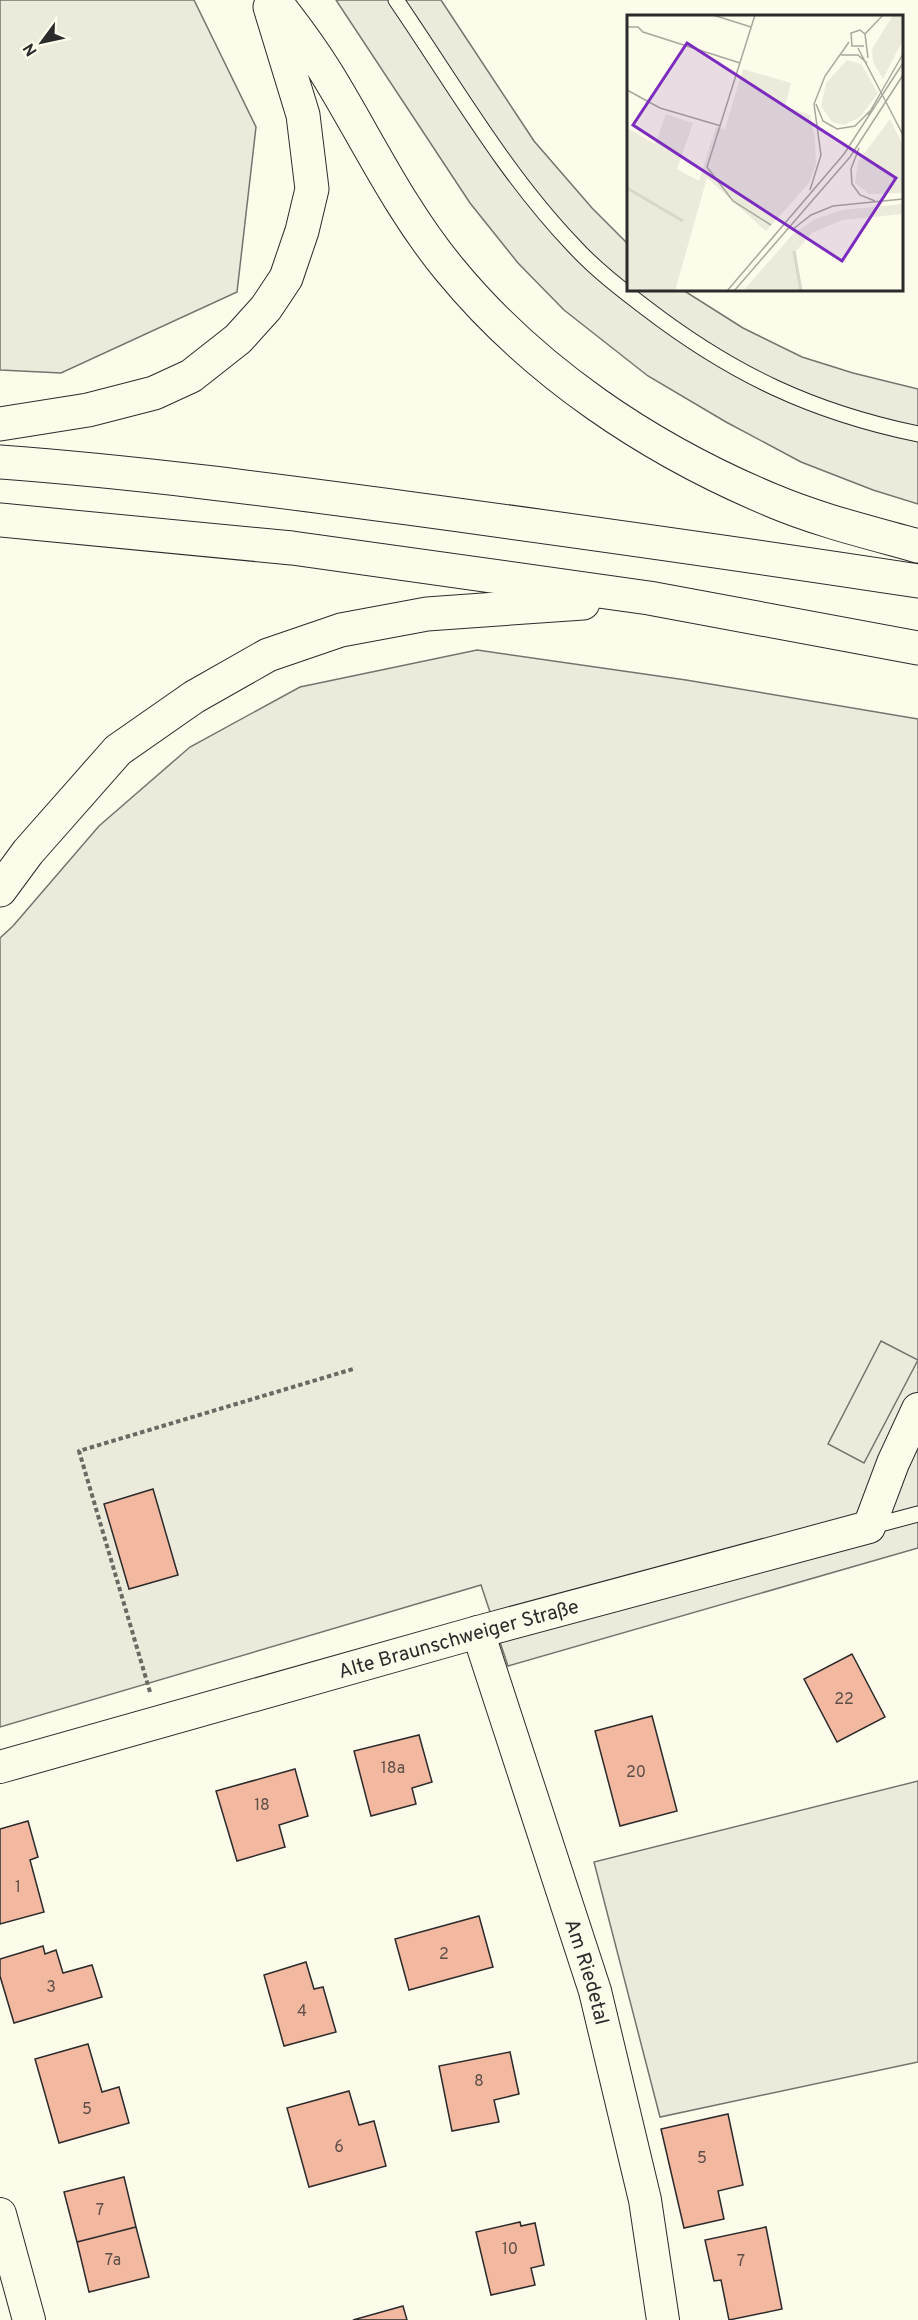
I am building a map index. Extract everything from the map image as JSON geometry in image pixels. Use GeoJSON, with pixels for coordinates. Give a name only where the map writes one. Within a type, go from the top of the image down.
{"type":"FeatureCollection","features":[{"type":"Feature","properties":{"kind":"highway"},"geometry":{"type":"LineString","coordinates":[[0,424],[88,410],[154,393],[191,376],[238,339],[266,308],[286,278],[302,231],[312,189],[303,115],[268,0]]}},
{"type":"Feature","properties":{"kind":"highway"},"geometry":{"type":"LineString","coordinates":[[274,0],[327,74],[395,192],[449,269],[531,354],[581,394],[632,430],[714,474],[771,501],[838,524],[918,546]]}},
{"type":"Feature","properties":{"kind":"highway"},"geometry":{"type":"LineString","coordinates":[[0,462],[61,466],[298,493],[562,528],[918,581]]}},
{"type":"Feature","properties":{"kind":"highway"},"geometry":{"type":"LineString","coordinates":[[0,520],[292,548],[649,598],[918,648]]}},
{"type":"Feature","properties":{"kind":"highway"},"geometry":{"type":"LineString","coordinates":[[0,530],[65,525]]}},
{"type":"Feature","properties":{"kind":"highway"},"geometry":{"type":"LineString","coordinates":[[0,890],[28,852],[118,750],[194,697],[268,655],[341,630],[427,614],[649,598]]}},
{"type":"Feature","properties":{"kind":"street"},"geometry":{"type":"LineString","coordinates":[[869,1527],[901,1460],[918,1409]]}},
{"type":"Feature","properties":{"kind":"street","name":"Alte Braunschweiger Straße"},"geometry":{"type":"LineString","coordinates":[[0,1767],[478,1632],[869,1527]]}},
{"type":"Feature","properties":{"kind":"street","name":"Am Riedetal"},"geometry":{"type":"LineString","coordinates":[[478,1632],[595,1991],[645,2200],[663,2320]]}},
{"type":"Feature","properties":{"kind":"street"},"geometry":{"type":"LineString","coordinates":[[0,2214],[29,2320]]}},
{"type":"Feature","properties":{"kind":"lane"},"geometry":{"type":"LineString","coordinates":[[396,0],[508,167],[574,247],[618,286],[684,337],[734,368],[791,397],[853,419],[918,434]]}},
{"type":"Feature","properties":{"kind":"lane","name":"Alte Braunschweiger Straße"},"geometry":{"type":"LineString","coordinates":[[869,1527],[918,1514]]}},
{"type":"Feature","properties":{"kind":"path"},"geometry":{"type":"LineString","coordinates":[[158,1722],[80,1451],[353,1369]]}},
{"type":"Feature","properties":{"kind":"shaded area"},"geometry":{"type":"Polygon","coordinates":[[[0,0],[194,0],[256,127],[237,292],[61,373],[0,370],[0,0]]]}},
{"type":"Feature","properties":{"kind":"shaded area"},"geometry":{"type":"Polygon","coordinates":[[[336,0],[441,0],[534,141],[592,208],[627,243],[627,291],[685,291],[743,328],[802,357],[853,373],[918,389],[918,504],[873,490],[801,462],[726,422],[648,376],[564,310],[518,263],[470,203],[336,0]]]}},
{"type":"Feature","properties":{"kind":"shaded area"},"geometry":{"type":"Polygon","coordinates":[[[477,650],[686,680],[918,719],[918,1548],[508,1666],[481,1585],[0,1727],[0,938],[99,826],[190,747],[300,687],[477,650]]]}},
{"type":"Feature","properties":{"kind":"shaded area"},"geometry":{"type":"Polygon","coordinates":[[[881,1341],[918,1360],[864,1463],[828,1444],[881,1341]]]}},
{"type":"Feature","properties":{"kind":"shaded area"},"geometry":{"type":"Polygon","coordinates":[[[918,1781],[918,2062],[660,2117],[594,1862],[918,1781]]]}},
{"type":"Feature","properties":{"kind":"building"},"geometry":{"type":"Polygon","coordinates":[[[153,1489],[178,1575],[129,1589],[104,1504],[153,1489]]]}},
{"type":"Feature","properties":{"kind":"building"},"geometry":{"type":"Polygon","coordinates":[[[852,1654],[885,1717],[837,1742],[804,1679],[852,1654]]]}},
{"type":"Feature","properties":{"kind":"building"},"geometry":{"type":"Polygon","coordinates":[[[652,1716],[677,1811],[620,1826],[595,1731],[652,1716]]]}},
{"type":"Feature","properties":{"kind":"building"},"geometry":{"type":"Polygon","coordinates":[[[419,1735],[432,1782],[412,1788],[416,1804],[371,1816],[354,1751],[419,1735]]]}},
{"type":"Feature","properties":{"kind":"building"},"geometry":{"type":"Polygon","coordinates":[[[295,1769],[308,1816],[279,1825],[285,1847],[237,1861],[216,1791],[295,1769]]]}},
{"type":"Feature","properties":{"kind":"building"},"geometry":{"type":"Polygon","coordinates":[[[28,1821],[38,1857],[30,1860],[44,1912],[0,1924],[0,1829],[28,1821]]]}},
{"type":"Feature","properties":{"kind":"building"},"geometry":{"type":"Polygon","coordinates":[[[479,1916],[493,1967],[409,1990],[395,1939],[479,1916]]]}},
{"type":"Feature","properties":{"kind":"building"},"geometry":{"type":"Polygon","coordinates":[[[43,1946],[45,1954],[56,1950],[63,1973],[92,1965],[102,1997],[14,2023],[0,1976],[0,1959],[43,1946]]]}},
{"type":"Feature","properties":{"kind":"building"},"geometry":{"type":"Polygon","coordinates":[[[306,1962],[314,1989],[323,1987],[336,2032],[284,2046],[264,1975],[306,1962]]]}},
{"type":"Feature","properties":{"kind":"building"},"geometry":{"type":"Polygon","coordinates":[[[88,2044],[102,2092],[119,2087],[129,2123],[59,2143],[35,2059],[88,2044]]]}},
{"type":"Feature","properties":{"kind":"building"},"geometry":{"type":"Polygon","coordinates":[[[510,2052],[519,2094],[494,2100],[499,2122],[452,2131],[439,2066],[510,2052]]]}},
{"type":"Feature","properties":{"kind":"building"},"geometry":{"type":"Polygon","coordinates":[[[349,2091],[359,2125],[374,2121],[386,2166],[309,2187],[287,2108],[349,2091]]]}},
{"type":"Feature","properties":{"kind":"building"},"geometry":{"type":"Polygon","coordinates":[[[728,2114],[743,2185],[718,2191],[724,2219],[684,2228],[661,2129],[728,2114]]]}},
{"type":"Feature","properties":{"kind":"building"},"geometry":{"type":"Polygon","coordinates":[[[124,2177],[136,2227],[77,2242],[64,2192],[124,2177]]]}},
{"type":"Feature","properties":{"kind":"building"},"geometry":{"type":"Polygon","coordinates":[[[520,2222],[521,2226],[535,2223],[544,2265],[531,2268],[535,2285],[491,2295],[476,2232],[520,2222]]]}},
{"type":"Feature","properties":{"kind":"building"},"geometry":{"type":"Polygon","coordinates":[[[136,2227],[149,2277],[89,2292],[77,2242],[136,2227]]]}},
{"type":"Feature","properties":{"kind":"building"},"geometry":{"type":"Polygon","coordinates":[[[766,2227],[782,2309],[729,2320],[721,2280],[714,2281],[705,2240],[766,2227]]]}},
{"type":"Feature","properties":{"kind":"building"},"geometry":{"type":"Polygon","coordinates":[[[403,2306],[407,2320],[353,2320],[403,2306]]]}}]}
